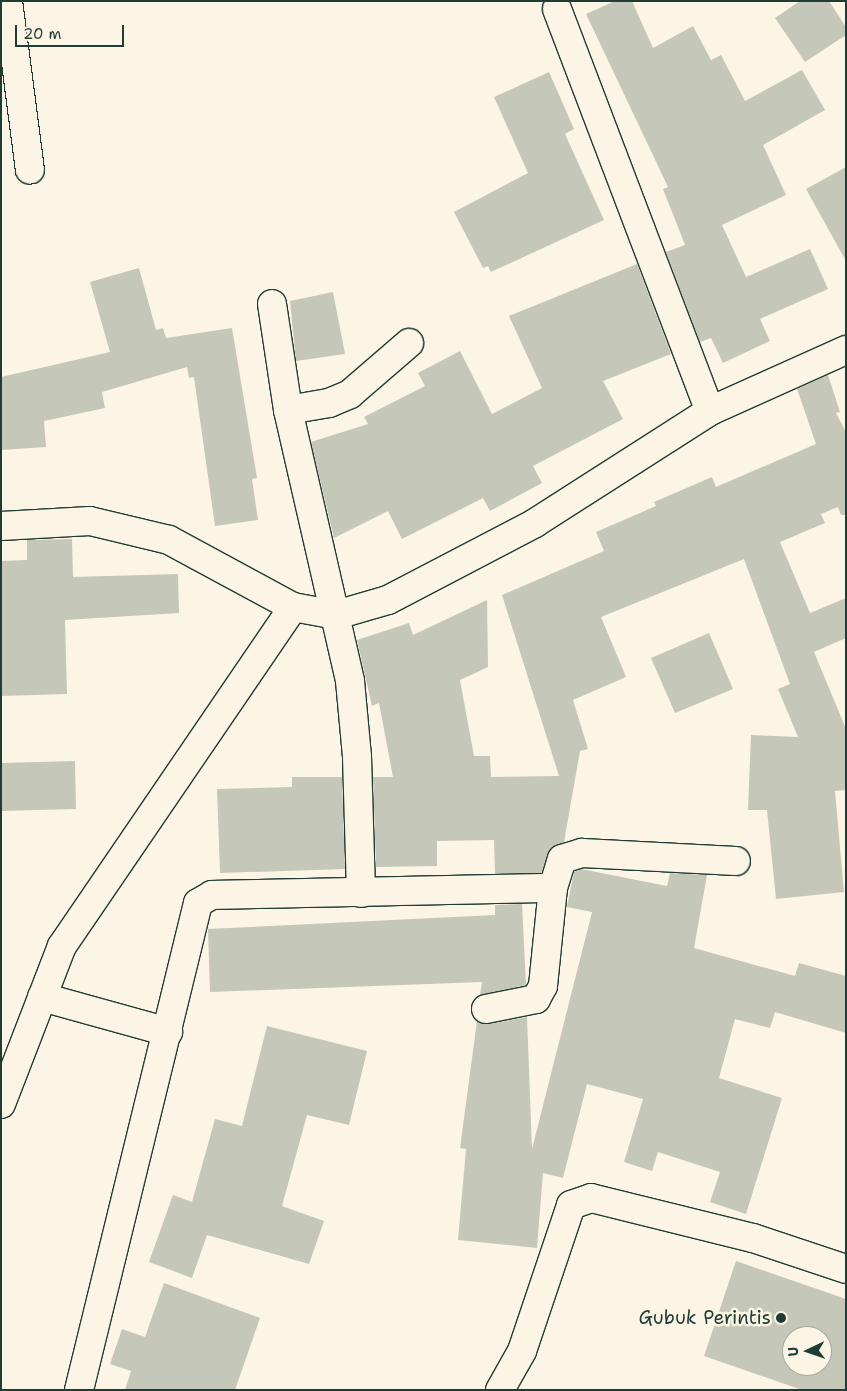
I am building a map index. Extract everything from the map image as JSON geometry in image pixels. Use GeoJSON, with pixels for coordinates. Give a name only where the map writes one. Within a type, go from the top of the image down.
{"type":"FeatureCollection","features":[{"type":"Feature","properties":{"kind":"street"},"geometry":{"type":"LineString","coordinates":[[8,1],[30,170]]}},
{"type":"Feature","properties":{"kind":"street"},"geometry":{"type":"LineString","coordinates":[[557,9],[710,411]]}},
{"type":"Feature","properties":{"kind":"street"},"geometry":{"type":"LineString","coordinates":[[272,304],[288,410],[350,681],[358,757],[361,892]]}},
{"type":"Feature","properties":{"kind":"street"},"geometry":{"type":"LineString","coordinates":[[288,410],[329,403],[350,394],[410,343]]}},
{"type":"Feature","properties":{"kind":"street"},"geometry":{"type":"LineString","coordinates":[[1,526],[90,521],[169,540],[293,607],[336,615],[388,600],[535,524],[710,411],[846,350]]}},
{"type":"Feature","properties":{"kind":"street"},"geometry":{"type":"LineString","coordinates":[[1,1104],[62,946],[293,607]]}},
{"type":"Feature","properties":{"kind":"street"},"geometry":{"type":"LineString","coordinates":[[486,1009],[536,998],[543,986],[553,888],[562,859],[582,853],[736,861]]}},
{"type":"Feature","properties":{"kind":"street"},"geometry":{"type":"LineString","coordinates":[[79,1390],[168,1032],[195,910],[204,898],[361,892],[553,888]]}},
{"type":"Feature","properties":{"kind":"street"},"geometry":{"type":"LineString","coordinates":[[42,997],[168,1032]]}},
{"type":"Feature","properties":{"kind":"street"},"geometry":{"type":"LineString","coordinates":[[500,1390],[522,1351],[572,1205],[591,1198],[753,1238],[846,1269]]}},
{"type":"Feature","properties":{"kind":"building"},"geometry":{"type":"Polygon","coordinates":[[[615,1],[632,1],[653,48],[693,26],[711,60],[721,55],[745,101],[802,70],[825,110],[763,145],[786,195],[722,225],[746,277],[810,249],[828,289],[760,319],[770,341],[723,363],[711,338],[700,342],[666,252],[685,245],[663,189],[668,187],[586,14],[615,1]]]}},
{"type":"Feature","properties":{"kind":"building"},"geometry":{"type":"Polygon","coordinates":[[[800,1],[829,1],[846,27],[846,35],[805,62],[775,18],[800,1]]]}},
{"type":"Feature","properties":{"kind":"building"},"geometry":{"type":"Polygon","coordinates":[[[549,72],[574,129],[565,134],[604,220],[491,272],[488,266],[483,268],[454,212],[528,173],[494,97],[549,72]]]}},
{"type":"Feature","properties":{"kind":"building"},"geometry":{"type":"Polygon","coordinates":[[[846,167],[846,261],[806,189],[846,167]]]}},
{"type":"Feature","properties":{"kind":"building"},"geometry":{"type":"Polygon","coordinates":[[[637,264],[671,354],[603,381],[623,419],[533,466],[542,483],[490,511],[483,498],[402,539],[388,511],[334,538],[311,442],[368,424],[364,417],[425,386],[418,373],[460,351],[492,414],[542,388],[509,316],[637,264]]]}},
{"type":"Feature","properties":{"kind":"building"},"geometry":{"type":"Polygon","coordinates":[[[139,268],[156,330],[163,328],[166,338],[232,328],[257,478],[252,479],[258,520],[215,526],[194,377],[189,378],[187,367],[102,392],[105,408],[44,421],[46,447],[1,450],[1,377],[110,352],[90,282],[139,268]]]}},
{"type":"Feature","properties":{"kind":"building"},"geometry":{"type":"Polygon","coordinates":[[[333,292],[345,354],[296,361],[290,301],[333,292]]]}},
{"type":"Feature","properties":{"kind":"building"},"geometry":{"type":"Polygon","coordinates":[[[828,375],[840,412],[836,413],[846,432],[846,515],[841,515],[838,507],[821,514],[825,523],[780,542],[810,613],[846,598],[846,638],[814,652],[846,729],[846,790],[835,791],[844,892],[776,899],[767,810],[748,810],[751,735],[798,737],[778,689],[790,684],[744,559],[601,617],[626,677],[573,700],[588,749],[580,751],[564,842],[551,848],[541,873],[495,874],[494,840],[437,841],[437,866],[376,867],[373,777],[393,777],[379,703],[372,706],[357,640],[409,623],[413,635],[487,600],[488,667],[460,680],[474,756],[490,756],[491,777],[559,776],[502,595],[604,551],[596,532],[656,506],[654,502],[712,477],[716,487],[816,444],[797,389],[828,375]]]}},
{"type":"Feature","properties":{"kind":"building"},"geometry":{"type":"Polygon","coordinates":[[[72,539],[73,577],[178,574],[179,613],[65,620],[67,694],[1,696],[1,561],[27,560],[27,540],[72,539]]]}},
{"type":"Feature","properties":{"kind":"building"},"geometry":{"type":"Polygon","coordinates":[[[709,633],[733,689],[675,713],[651,658],[709,633]]]}},
{"type":"Feature","properties":{"kind":"building"},"geometry":{"type":"Polygon","coordinates":[[[75,761],[76,809],[1,811],[1,763],[75,761]]]}},
{"type":"Feature","properties":{"kind":"building"},"geometry":{"type":"Polygon","coordinates":[[[292,777],[342,777],[345,869],[220,873],[217,789],[292,787],[292,777]]]}},
{"type":"Feature","properties":{"kind":"building"},"geometry":{"type":"Polygon","coordinates":[[[581,869],[667,886],[670,873],[707,875],[694,948],[795,976],[799,963],[846,976],[846,1033],[775,1012],[770,1028],[735,1019],[719,1078],[782,1098],[746,1214],[710,1202],[720,1172],[658,1152],[652,1171],[624,1162],[643,1099],[587,1084],[563,1178],[543,1173],[537,1248],[458,1240],[466,1149],[460,1148],[477,1021],[489,1024],[527,1017],[532,1149],[592,912],[567,907],[574,872],[581,869]]]}},
{"type":"Feature","properties":{"kind":"building"},"geometry":{"type":"Polygon","coordinates":[[[522,904],[526,985],[480,995],[482,982],[210,992],[208,929],[495,915],[495,905],[522,904]]]}},
{"type":"Feature","properties":{"kind":"building"},"geometry":{"type":"Polygon","coordinates":[[[267,1026],[367,1051],[349,1125],[307,1115],[282,1206],[324,1221],[309,1264],[207,1235],[192,1278],[149,1262],[173,1195],[192,1202],[215,1119],[242,1126],[267,1026]]]}},
{"type":"Feature","properties":{"kind":"building","name":"Gubuk Perintis"},"geometry":{"type":"Polygon","coordinates":[[[736,1261],[846,1299],[846,1390],[802,1390],[704,1356],[736,1261]]]}},
{"type":"Feature","properties":{"kind":"building"},"geometry":{"type":"Polygon","coordinates":[[[164,1283],[260,1318],[235,1390],[125,1390],[131,1371],[110,1364],[122,1329],[145,1337],[164,1283]]]}},
{"type":"Feature","properties":{"kind":"place","name":"Gubuk Perintis"},"geometry":{"type":"Point","coordinates":[781,1318]}}]}
